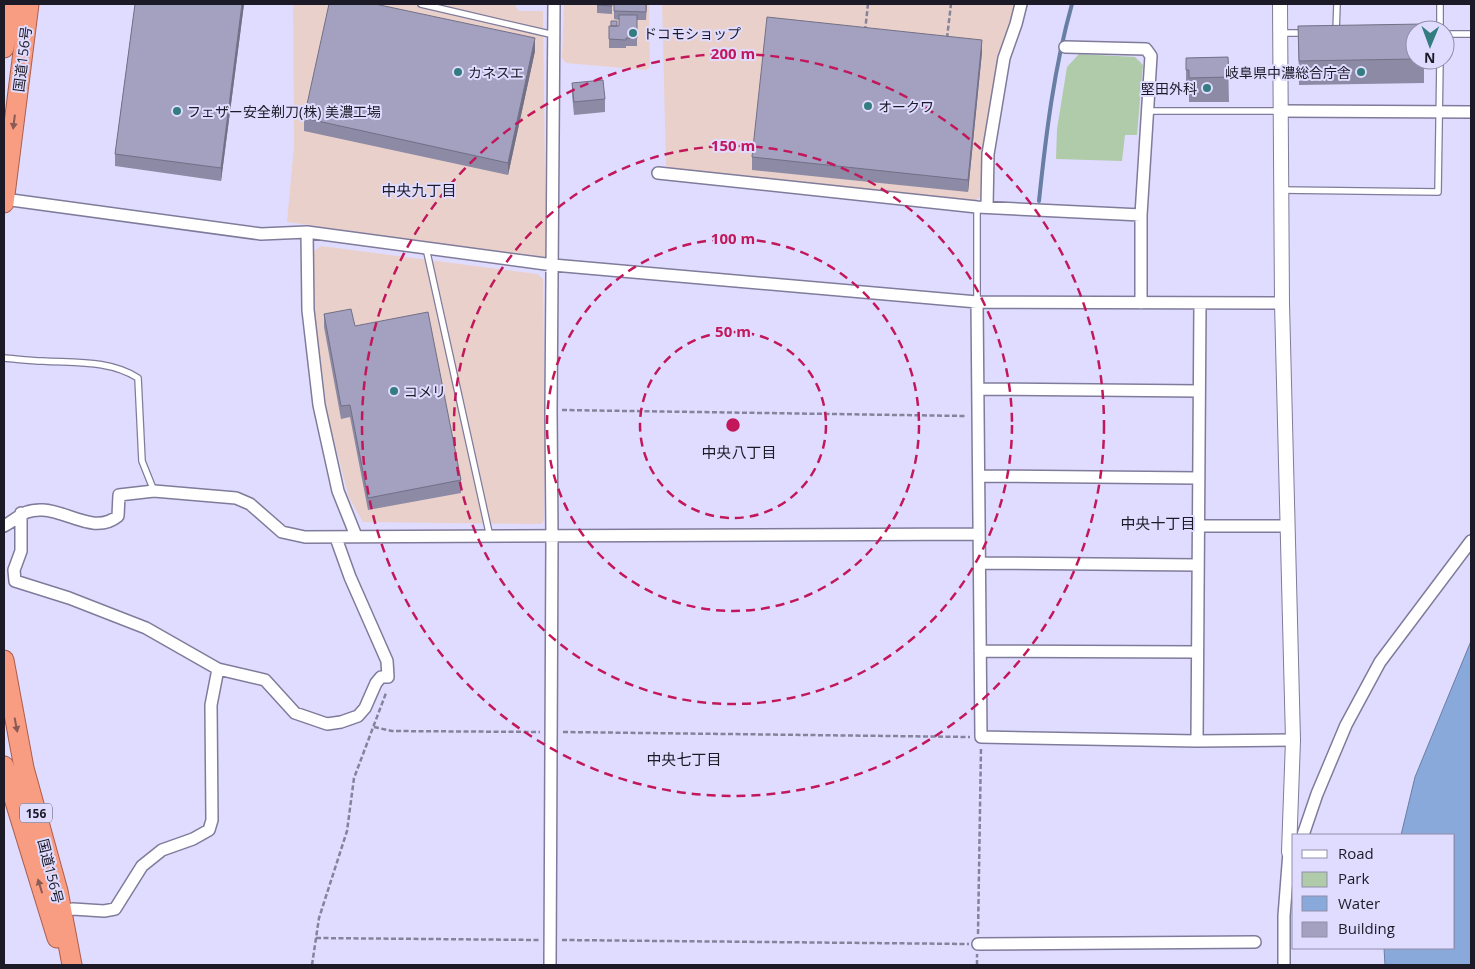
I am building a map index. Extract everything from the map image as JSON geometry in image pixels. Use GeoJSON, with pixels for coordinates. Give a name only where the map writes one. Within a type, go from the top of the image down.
{"type":"FeatureCollection","features":[{"type":"Feature","properties":{"kind":"highway","name":"国道156号"},"geometry":{"type":"LineString","coordinates":[[4,48],[11,4]]}},
{"type":"Feature","properties":{"kind":"highway","name":"国道156号"},"geometry":{"type":"LineString","coordinates":[[4,203],[29,4]]}},
{"type":"Feature","properties":{"kind":"highway","name":"国道156号"},"geometry":{"type":"LineString","coordinates":[[4,660],[24,768],[58,891],[55,913],[67,965]]}},
{"type":"Feature","properties":{"kind":"highway","name":"国道156号"},"geometry":{"type":"LineString","coordinates":[[4,766],[72,965]]}},
{"type":"Feature","properties":{"kind":"street"},"geometry":{"type":"LineString","coordinates":[[550,965],[554,4]]}},
{"type":"Feature","properties":{"kind":"street"},"geometry":{"type":"LineString","coordinates":[[982,207],[988,154],[1002,67],[1021,4]]}},
{"type":"Feature","properties":{"kind":"street"},"geometry":{"type":"LineString","coordinates":[[1280,4],[1282,303],[1292,740],[1292,850],[1284,916],[1284,965]]}},
{"type":"Feature","properties":{"kind":"street"},"geometry":{"type":"LineString","coordinates":[[1065,46],[1146,49],[1151,56],[1142,215],[1141,303]]}},
{"type":"Feature","properties":{"kind":"street"},"geometry":{"type":"LineString","coordinates":[[1281,111],[1471,112]]}},
{"type":"Feature","properties":{"kind":"street"},"geometry":{"type":"LineString","coordinates":[[658,173],[982,207],[1142,215]]}},
{"type":"Feature","properties":{"kind":"street"},"geometry":{"type":"LineString","coordinates":[[4,199],[261,234],[307,232],[553,265],[977,302],[1282,303]]}},
{"type":"Feature","properties":{"kind":"street"},"geometry":{"type":"LineString","coordinates":[[307,232],[308,310],[319,405],[338,491],[356,536]]}},
{"type":"Feature","properties":{"kind":"street"},"geometry":{"type":"LineString","coordinates":[[977,302],[981,738],[1197,741],[1292,740]]}},
{"type":"Feature","properties":{"kind":"street"},"geometry":{"type":"LineString","coordinates":[[1197,741],[1200,303]]}},
{"type":"Feature","properties":{"kind":"street"},"geometry":{"type":"LineString","coordinates":[[978,389],[1199,390]]}},
{"type":"Feature","properties":{"kind":"street"},"geometry":{"type":"LineString","coordinates":[[979,476],[1198,478]]}},
{"type":"Feature","properties":{"kind":"street"},"geometry":{"type":"LineString","coordinates":[[4,526],[22,513],[43,510],[87,523],[111,522],[118,516],[119,495],[154,491],[236,498],[250,504],[282,532],[304,537],[979,534]]}},
{"type":"Feature","properties":{"kind":"street"},"geometry":{"type":"LineString","coordinates":[[22,513],[21,551],[14,570],[15,581],[69,598],[146,628],[218,669],[265,680],[295,713],[327,724],[341,722],[358,716],[365,708],[376,683],[381,677],[388,677],[387,661],[350,577],[336,538]]}},
{"type":"Feature","properties":{"kind":"street"},"geometry":{"type":"LineString","coordinates":[[1198,526],[1286,526]]}},
{"type":"Feature","properties":{"kind":"street"},"geometry":{"type":"LineString","coordinates":[[1303,834],[1316,794],[1346,725],[1380,662],[1471,541]]}},
{"type":"Feature","properties":{"kind":"street"},"geometry":{"type":"LineString","coordinates":[[980,563],[1198,565]]}},
{"type":"Feature","properties":{"kind":"street"},"geometry":{"type":"LineString","coordinates":[[980,651],[1197,652]]}},
{"type":"Feature","properties":{"kind":"street"},"geometry":{"type":"LineString","coordinates":[[55,913],[73,909],[115,909],[142,866],[162,850],[193,839],[209,830],[212,820],[211,706],[218,669]]}},
{"type":"Feature","properties":{"kind":"street"},"geometry":{"type":"LineString","coordinates":[[978,944],[1256,942]]}},
{"type":"Feature","properties":{"kind":"lane"},"geometry":{"type":"LineString","coordinates":[[421,4],[554,35]]}},
{"type":"Feature","properties":{"kind":"lane"},"geometry":{"type":"LineString","coordinates":[[1336,33],[1337,4]]}},
{"type":"Feature","properties":{"kind":"lane"},"geometry":{"type":"LineString","coordinates":[[1440,4],[1440,20]]}},
{"type":"Feature","properties":{"kind":"lane"},"geometry":{"type":"LineString","coordinates":[[1280,33],[1308,33]]}},
{"type":"Feature","properties":{"kind":"lane"},"geometry":{"type":"LineString","coordinates":[[1327,33],[1346,33]]}},
{"type":"Feature","properties":{"kind":"lane"},"geometry":{"type":"LineString","coordinates":[[1455,34],[1471,34]]}},
{"type":"Feature","properties":{"kind":"lane"},"geometry":{"type":"LineString","coordinates":[[1281,190],[1438,192],[1440,70]]}},
{"type":"Feature","properties":{"kind":"lane"},"geometry":{"type":"LineString","coordinates":[[1148,111],[1281,111]]}},
{"type":"Feature","properties":{"kind":"lane"},"geometry":{"type":"LineString","coordinates":[[977,302],[982,207]]}},
{"type":"Feature","properties":{"kind":"lane"},"geometry":{"type":"LineString","coordinates":[[426,248],[490,537]]}},
{"type":"Feature","properties":{"kind":"lane"},"geometry":{"type":"LineString","coordinates":[[4,358],[44,362],[88,362],[126,370],[138,378],[142,461],[154,491]]}},
{"type":"Feature","properties":{"kind":"path"},"geometry":{"type":"LineString","coordinates":[[864,32],[868,4]]}},
{"type":"Feature","properties":{"kind":"path"},"geometry":{"type":"LineString","coordinates":[[947,42],[951,4]]}},
{"type":"Feature","properties":{"kind":"path"},"geometry":{"type":"LineString","coordinates":[[551,410],[978,416]]}},
{"type":"Feature","properties":{"kind":"path"},"geometry":{"type":"LineString","coordinates":[[312,965],[319,918],[347,831],[354,778],[386,692],[388,677]]}},
{"type":"Feature","properties":{"kind":"path"},"geometry":{"type":"LineString","coordinates":[[316,938],[978,944],[981,738],[392,731],[374,727]]}},
{"type":"Feature","properties":{"kind":"shaded area"},"geometry":{"type":"Polygon","coordinates":[[[293,4],[514,4],[519,11],[543,11],[546,259],[287,222],[294,146],[293,4]]]}},
{"type":"Feature","properties":{"kind":"shaded area"},"geometry":{"type":"Polygon","coordinates":[[[564,4],[649,4],[650,67],[646,70],[566,63],[562,58],[564,4]]]}},
{"type":"Feature","properties":{"kind":"shaded area"},"geometry":{"type":"Polygon","coordinates":[[[662,4],[1016,4],[1001,53],[982,158],[981,197],[973,201],[669,168],[666,166],[662,4]]]}},
{"type":"Feature","properties":{"kind":"shaded area"},"geometry":{"type":"Polygon","coordinates":[[[321,246],[538,274],[543,279],[545,452],[544,521],[541,524],[363,522],[349,498],[328,417],[313,303],[314,251],[321,246]]]}},
{"type":"Feature","properties":{"kind":"green space"},"geometry":{"type":"Polygon","coordinates":[[[1079,54],[1135,57],[1143,65],[1137,135],[1125,135],[1122,161],[1056,159],[1057,129],[1067,67],[1079,54]]]}},
{"type":"Feature","properties":{"kind":"water"},"geometry":{"type":"Polygon","coordinates":[[[1471,641],[1471,965],[1385,965],[1384,949],[1455,949],[1455,834],[1401,834],[1415,777],[1471,641]]]}},
{"type":"Feature","properties":{"kind":"building","name":"フェザー安全剃刀(株) 美濃工場"},"geometry":{"type":"Polygon","coordinates":[[[135,4],[242,4],[221,168],[115,154],[135,4]]]}},
{"type":"Feature","properties":{"kind":"building"},"geometry":{"type":"Polygon","coordinates":[[[329,4],[375,4],[535,38],[508,163],[304,118],[329,4]]]}},
{"type":"Feature","properties":{"kind":"building"},"geometry":{"type":"Polygon","coordinates":[[[612,4],[612,6],[597,5],[612,4]]]}},
{"type":"Feature","properties":{"kind":"building"},"geometry":{"type":"Polygon","coordinates":[[[614,4],[646,4],[646,12],[614,11],[614,4]]]}},
{"type":"Feature","properties":{"kind":"building"},"geometry":{"type":"Polygon","coordinates":[[[619,15],[637,15],[637,38],[626,38],[626,40],[609,39],[609,26],[619,26],[619,15]]]}},
{"type":"Feature","properties":{"kind":"building"},"geometry":{"type":"Polygon","coordinates":[[[767,17],[982,40],[968,180],[752,157],[767,17]]]}},
{"type":"Feature","properties":{"kind":"building"},"geometry":{"type":"Polygon","coordinates":[[[611,21],[617,21],[617,26],[611,26],[611,21]]]}},
{"type":"Feature","properties":{"kind":"building"},"geometry":{"type":"Polygon","coordinates":[[[1405,24],[1405,59],[1299,61],[1298,26],[1405,24]]]}},
{"type":"Feature","properties":{"kind":"building"},"geometry":{"type":"Polygon","coordinates":[[[1228,57],[1229,77],[1189,78],[1189,70],[1186,70],[1186,58],[1228,57]]]}},
{"type":"Feature","properties":{"kind":"building"},"geometry":{"type":"Polygon","coordinates":[[[603,80],[605,99],[574,102],[572,83],[603,80]]]}},
{"type":"Feature","properties":{"kind":"building"},"geometry":{"type":"Polygon","coordinates":[[[351,309],[355,326],[428,312],[461,480],[368,498],[350,405],[341,406],[324,314],[351,309]]]}},
{"type":"Feature","properties":{"kind":"waterway"},"geometry":{"type":"LineString","coordinates":[[1039,201],[1051,101],[1060,52],[1072,4]]}},
{"type":"Feature","properties":{"kind":"place","name":"ドコモショップ"},"geometry":{"type":"Point","coordinates":[633,33]}},
{"type":"Feature","properties":{"kind":"place","name":"カネスエ"},"geometry":{"type":"Point","coordinates":[458,72]}},
{"type":"Feature","properties":{"kind":"place","name":"岐阜県中濃総合庁舎"},"geometry":{"type":"Point","coordinates":[1361,72]}},
{"type":"Feature","properties":{"kind":"place","name":"堅田外科"},"geometry":{"type":"Point","coordinates":[1207,88]}},
{"type":"Feature","properties":{"kind":"place","name":"オークワ"},"geometry":{"type":"Point","coordinates":[868,106]}},
{"type":"Feature","properties":{"kind":"place","name":"フェザー安全剃刀(株) 美濃工場"},"geometry":{"type":"Point","coordinates":[177,111]}},
{"type":"Feature","properties":{"kind":"place","name":"コメリ"},"geometry":{"type":"Point","coordinates":[394,391]}},
{"type":"Feature","properties":{"kind":"district","name":"中央九丁目"},"geometry":{"type":"Point","coordinates":[419,190]}},
{"type":"Feature","properties":{"kind":"district","name":"中央八丁目"},"geometry":{"type":"Point","coordinates":[739,452]}},
{"type":"Feature","properties":{"kind":"district","name":"中央十丁目"},"geometry":{"type":"Point","coordinates":[1158,523]}},
{"type":"Feature","properties":{"kind":"district","name":"中央七丁目"},"geometry":{"type":"Point","coordinates":[684,759]}}]}
